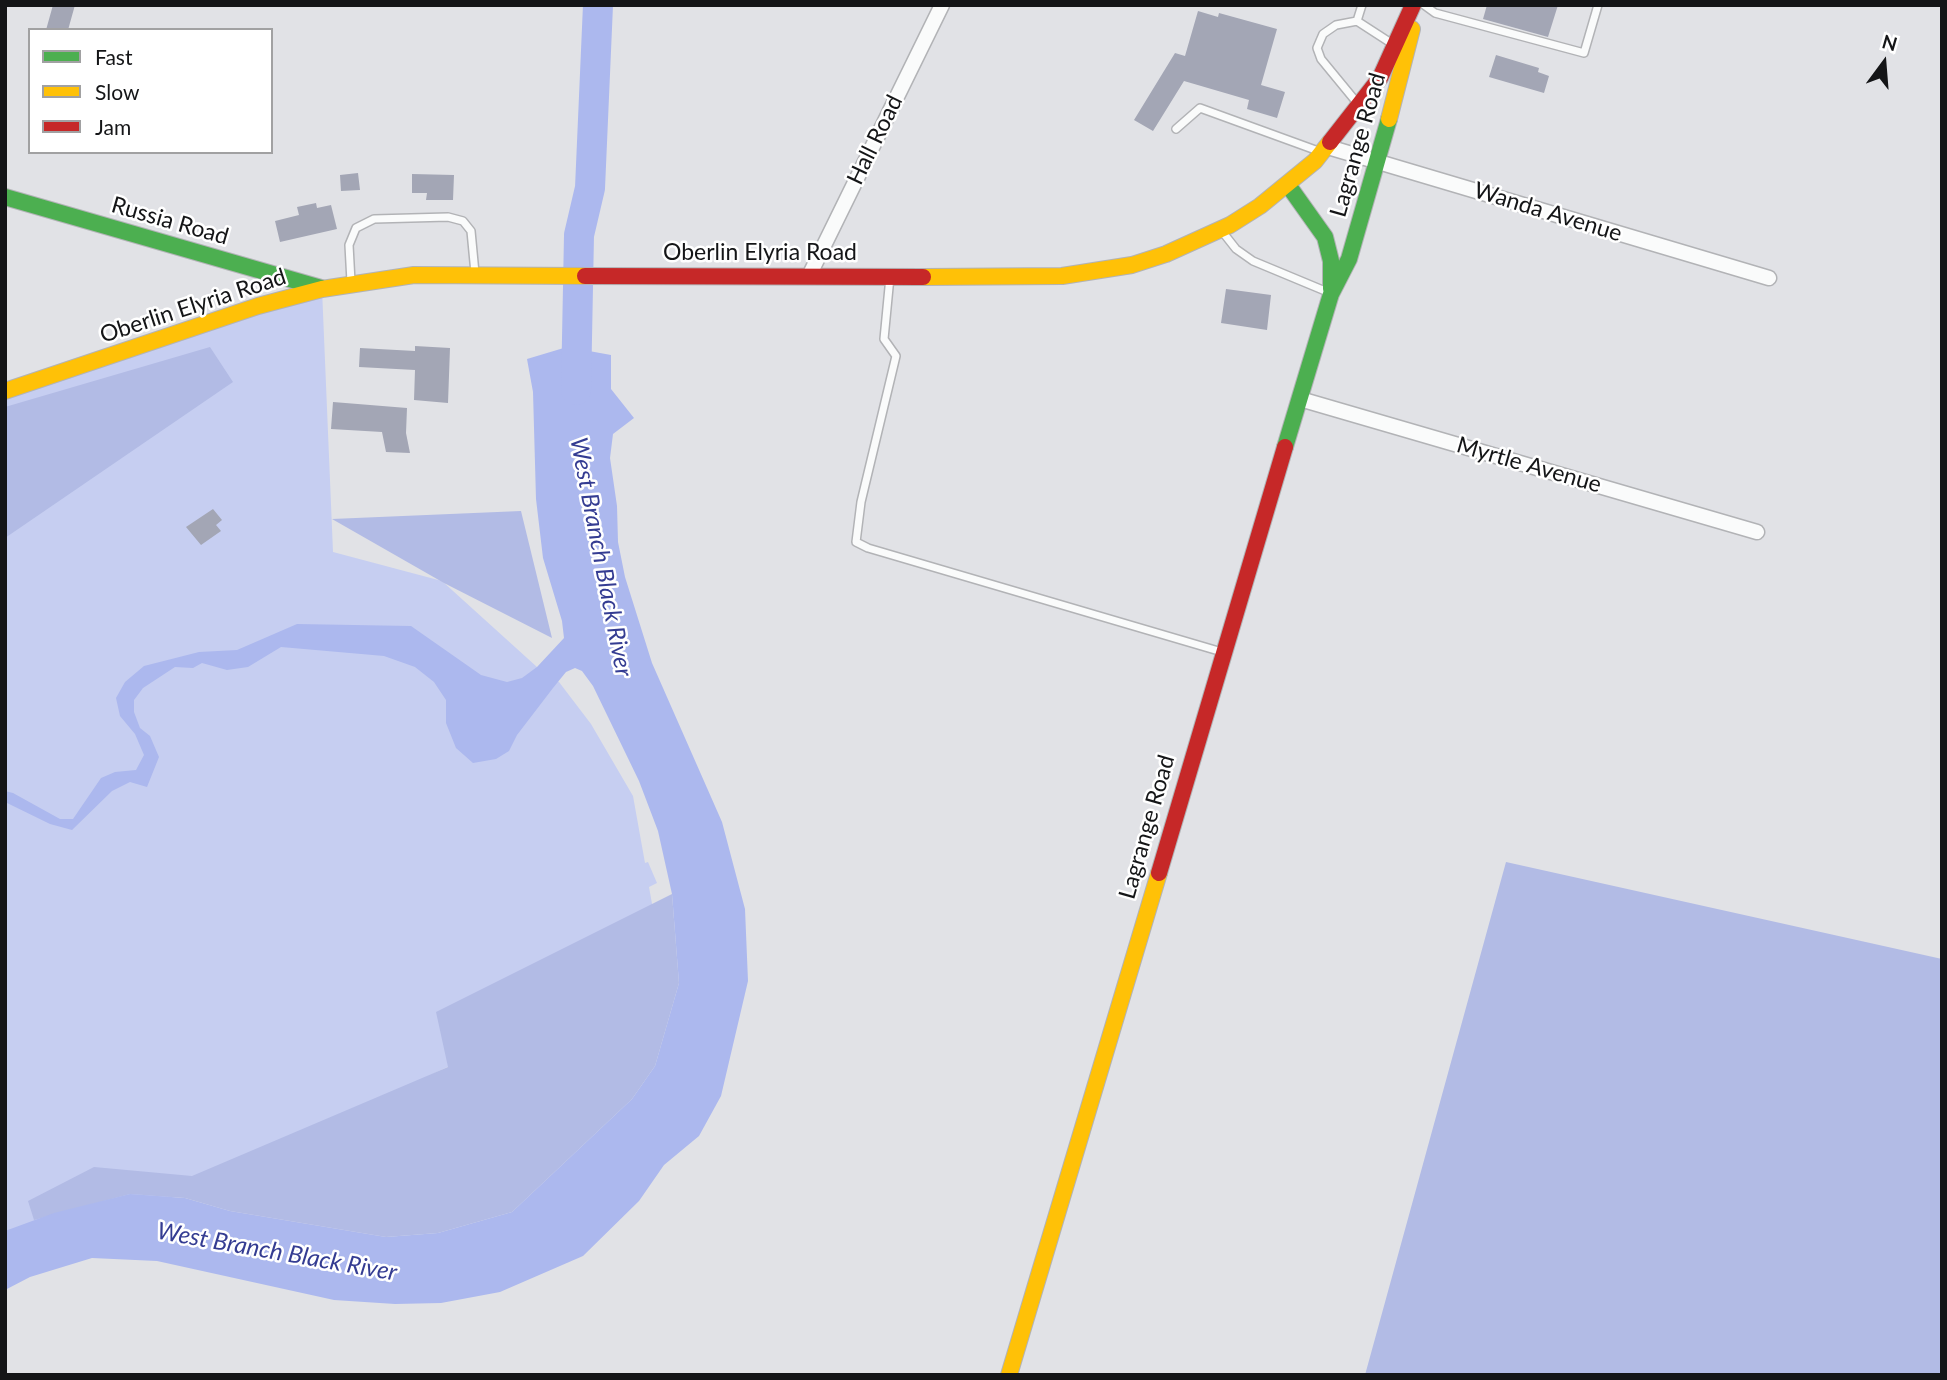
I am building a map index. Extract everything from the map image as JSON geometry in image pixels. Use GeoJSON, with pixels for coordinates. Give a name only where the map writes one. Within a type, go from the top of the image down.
{"type":"FeatureCollection","features":[{"type":"Feature","properties":{"kind":"main road","name":"Oberlin Elyria Road"},"geometry":{"type":"LineString","coordinates":[[5,391],[258,306],[351,283],[414,275],[475,273],[1027,277],[1097,272],[1166,254],[1220,230],[1288,185],[1325,150],[1360,107],[1396,47],[1414,5]]}},
{"type":"Feature","properties":{"kind":"main road","name":"Lagrange Road"},"geometry":{"type":"LineString","coordinates":[[1009,1375],[1222,652],[1331,294],[1349,259],[1379,162],[1411,42],[1414,5]]}},
{"type":"Feature","properties":{"kind":"main road","name":"Lagrange Road"},"geometry":{"type":"LineString","coordinates":[[1288,185],[1325,237],[1331,261],[1331,294]]}},
{"type":"Feature","properties":{"kind":"main road","name":"Russia Road"},"geometry":{"type":"LineString","coordinates":[[5,197],[322,289]]}},
{"type":"Feature","properties":{"kind":"street","name":"Hall Road"},"geometry":{"type":"LineString","coordinates":[[809,276],[942,5]]}},
{"type":"Feature","properties":{"kind":"street","name":"Wanda Avenue"},"geometry":{"type":"LineString","coordinates":[[1325,150],[1379,162],[1769,278]]}},
{"type":"Feature","properties":{"kind":"street","name":"Myrtle Avenue"},"geometry":{"type":"LineString","coordinates":[[1300,399],[1757,532]]}},
{"type":"Feature","properties":{"kind":"lane"},"geometry":{"type":"LineString","coordinates":[[1357,21],[1362,5]]}},
{"type":"Feature","properties":{"kind":"lane"},"geometry":{"type":"LineString","coordinates":[[1424,5],[1448,16],[1584,53],[1598,5]]}},
{"type":"Feature","properties":{"kind":"lane"},"geometry":{"type":"LineString","coordinates":[[1360,107],[1333,75],[1317,48],[1323,34],[1336,25],[1357,21],[1396,47]]}},
{"type":"Feature","properties":{"kind":"lane"},"geometry":{"type":"LineString","coordinates":[[1177,129],[1200,108],[1244,126],[1325,150]]}},
{"type":"Feature","properties":{"kind":"lane"},"geometry":{"type":"LineString","coordinates":[[351,283],[349,245],[356,228],[374,219],[448,218],[463,221],[471,231],[475,273]]}},
{"type":"Feature","properties":{"kind":"lane"},"geometry":{"type":"LineString","coordinates":[[1220,230],[1236,249],[1253,261],[1331,294]]}},
{"type":"Feature","properties":{"kind":"lane"},"geometry":{"type":"LineString","coordinates":[[890,276],[884,339],[896,356],[861,502],[856,542],[868,548],[1222,652]]}},
{"type":"Feature","properties":{"kind":"shaded area"},"geometry":{"type":"Polygon","coordinates":[[[322,289],[333,552],[442,581],[537,667],[559,682],[591,724],[633,796],[645,863],[648,862],[657,883],[649,887],[663,965],[141,1212],[5,1256],[5,391],[322,289]]]}},
{"type":"Feature","properties":{"kind":"shaded area"},"geometry":{"type":"Polygon","coordinates":[[[210,347],[233,382],[5,538],[5,407],[210,347]]]}},
{"type":"Feature","properties":{"kind":"shaded area"},"geometry":{"type":"Polygon","coordinates":[[[521,511],[552,638],[444,583],[332,519],[521,511]]]}},
{"type":"Feature","properties":{"kind":"shaded area"},"geometry":{"type":"Polygon","coordinates":[[[1506,862],[1942,959],[1942,1375],[1365,1375],[1506,862]]]}},
{"type":"Feature","properties":{"kind":"shaded area"},"geometry":{"type":"Polygon","coordinates":[[[672,894],[679,983],[655,1066],[632,1099],[512,1212],[438,1233],[386,1237],[230,1211],[185,1198],[130,1194],[34,1220],[28,1201],[94,1167],[192,1176],[448,1067],[436,1012],[672,894]]]}},
{"type":"Feature","properties":{"kind":"water"},"geometry":{"type":"Polygon","coordinates":[[[567,347],[611,355],[611,389],[634,418],[613,434],[610,458],[617,506],[618,542],[625,577],[652,663],[722,822],[745,909],[748,981],[721,1096],[699,1136],[664,1165],[639,1201],[583,1256],[500,1292],[441,1303],[395,1304],[334,1300],[157,1261],[92,1258],[30,1277],[5,1290],[5,1231],[54,1213],[130,1194],[185,1198],[230,1211],[386,1237],[438,1233],[512,1212],[632,1099],[655,1066],[679,983],[672,894],[658,831],[639,781],[593,686],[582,671],[575,668],[566,672],[553,688],[517,735],[509,751],[496,759],[473,763],[456,748],[446,723],[446,700],[434,682],[415,667],[384,656],[281,647],[248,667],[227,670],[202,663],[193,668],[175,667],[143,688],[134,700],[134,712],[140,728],[150,736],[159,757],[147,787],[130,782],[112,791],[72,830],[50,824],[5,802],[5,791],[60,819],[73,819],[101,778],[115,772],[136,770],[144,755],[135,734],[120,716],[116,698],[125,682],[144,666],[199,652],[237,650],[297,624],[411,626],[481,675],[507,682],[522,678],[537,667],[564,638],[562,621],[543,558],[536,499],[533,392],[527,359],[567,347]]]}},
{"type":"Feature","properties":{"kind":"building"},"geometry":{"type":"Polygon","coordinates":[[[53,5],[75,5],[69,28],[47,28],[53,5]]]}},
{"type":"Feature","properties":{"kind":"building"},"geometry":{"type":"Polygon","coordinates":[[[1487,5],[1558,5],[1548,37],[1483,19],[1487,5]]]}},
{"type":"Feature","properties":{"kind":"building"},"geometry":{"type":"Polygon","coordinates":[[[1198,11],[1218,17],[1219,13],[1277,29],[1261,85],[1285,92],[1277,118],[1247,109],[1249,100],[1184,81],[1153,131],[1134,120],[1175,53],[1185,56],[1198,11]]]}},
{"type":"Feature","properties":{"kind":"building"},"geometry":{"type":"Polygon","coordinates":[[[1496,55],[1539,68],[1538,72],[1549,76],[1544,93],[1489,77],[1496,55]]]}},
{"type":"Feature","properties":{"kind":"building"},"geometry":{"type":"Polygon","coordinates":[[[358,173],[360,190],[341,191],[340,175],[358,173]]]}},
{"type":"Feature","properties":{"kind":"building"},"geometry":{"type":"Polygon","coordinates":[[[412,174],[454,175],[453,200],[426,200],[427,193],[412,193],[412,174]]]}},
{"type":"Feature","properties":{"kind":"building"},"geometry":{"type":"Polygon","coordinates":[[[316,203],[317,208],[331,205],[337,229],[280,242],[275,221],[299,215],[297,207],[316,203]]]}},
{"type":"Feature","properties":{"kind":"building"},"geometry":{"type":"Polygon","coordinates":[[[1226,289],[1271,295],[1267,330],[1221,323],[1226,289]]]}},
{"type":"Feature","properties":{"kind":"building"},"geometry":{"type":"Polygon","coordinates":[[[415,346],[450,348],[448,403],[414,400],[415,370],[359,367],[360,348],[415,351],[415,346]]]}},
{"type":"Feature","properties":{"kind":"building"},"geometry":{"type":"Polygon","coordinates":[[[333,402],[407,408],[406,433],[410,453],[386,452],[382,432],[331,429],[333,402]]]}},
{"type":"Feature","properties":{"kind":"building"},"geometry":{"type":"Polygon","coordinates":[[[213,509],[222,520],[216,525],[221,531],[201,545],[186,527],[213,509]]]}},
{"type":"Feature","properties":{"kind":"waterway","name":"West Branch Black River"},"geometry":{"type":"LineString","coordinates":[[576,390],[579,235],[590,188],[598,5]]}},
{"type":"Feature","properties":{"kind":"traffic: fast"},"geometry":{"type":"LineString","coordinates":[[1285,447],[1331,294],[1349,259],[1389,119]]}},
{"type":"Feature","properties":{"kind":"traffic: fast"},"geometry":{"type":"LineString","coordinates":[[1288,185],[1325,237],[1331,261],[1331,289]]}},
{"type":"Feature","properties":{"kind":"traffic: fast"},"geometry":{"type":"LineString","coordinates":[[5,197],[321,288]]}},
{"type":"Feature","properties":{"kind":"traffic: slow"},"geometry":{"type":"LineString","coordinates":[[1389,119],[1412,29]]}},
{"type":"Feature","properties":{"kind":"traffic: slow"},"geometry":{"type":"LineString","coordinates":[[923,277],[1062,276],[1132,265],[1166,254],[1230,225],[1260,206],[1315,161],[1330,142]]}},
{"type":"Feature","properties":{"kind":"traffic: slow"},"geometry":{"type":"LineString","coordinates":[[5,391],[258,306],[322,289],[414,275],[585,276]]}},
{"type":"Feature","properties":{"kind":"traffic: slow"},"geometry":{"type":"LineString","coordinates":[[1009,1375],[1159,873]]}},
{"type":"Feature","properties":{"kind":"traffic: jam"},"geometry":{"type":"LineString","coordinates":[[1330,142],[1380,78],[1413,5]]}},
{"type":"Feature","properties":{"kind":"traffic: jam"},"geometry":{"type":"LineString","coordinates":[[585,276],[923,277]]}},
{"type":"Feature","properties":{"kind":"traffic: jam"},"geometry":{"type":"LineString","coordinates":[[1159,873],[1285,447]]}}]}
